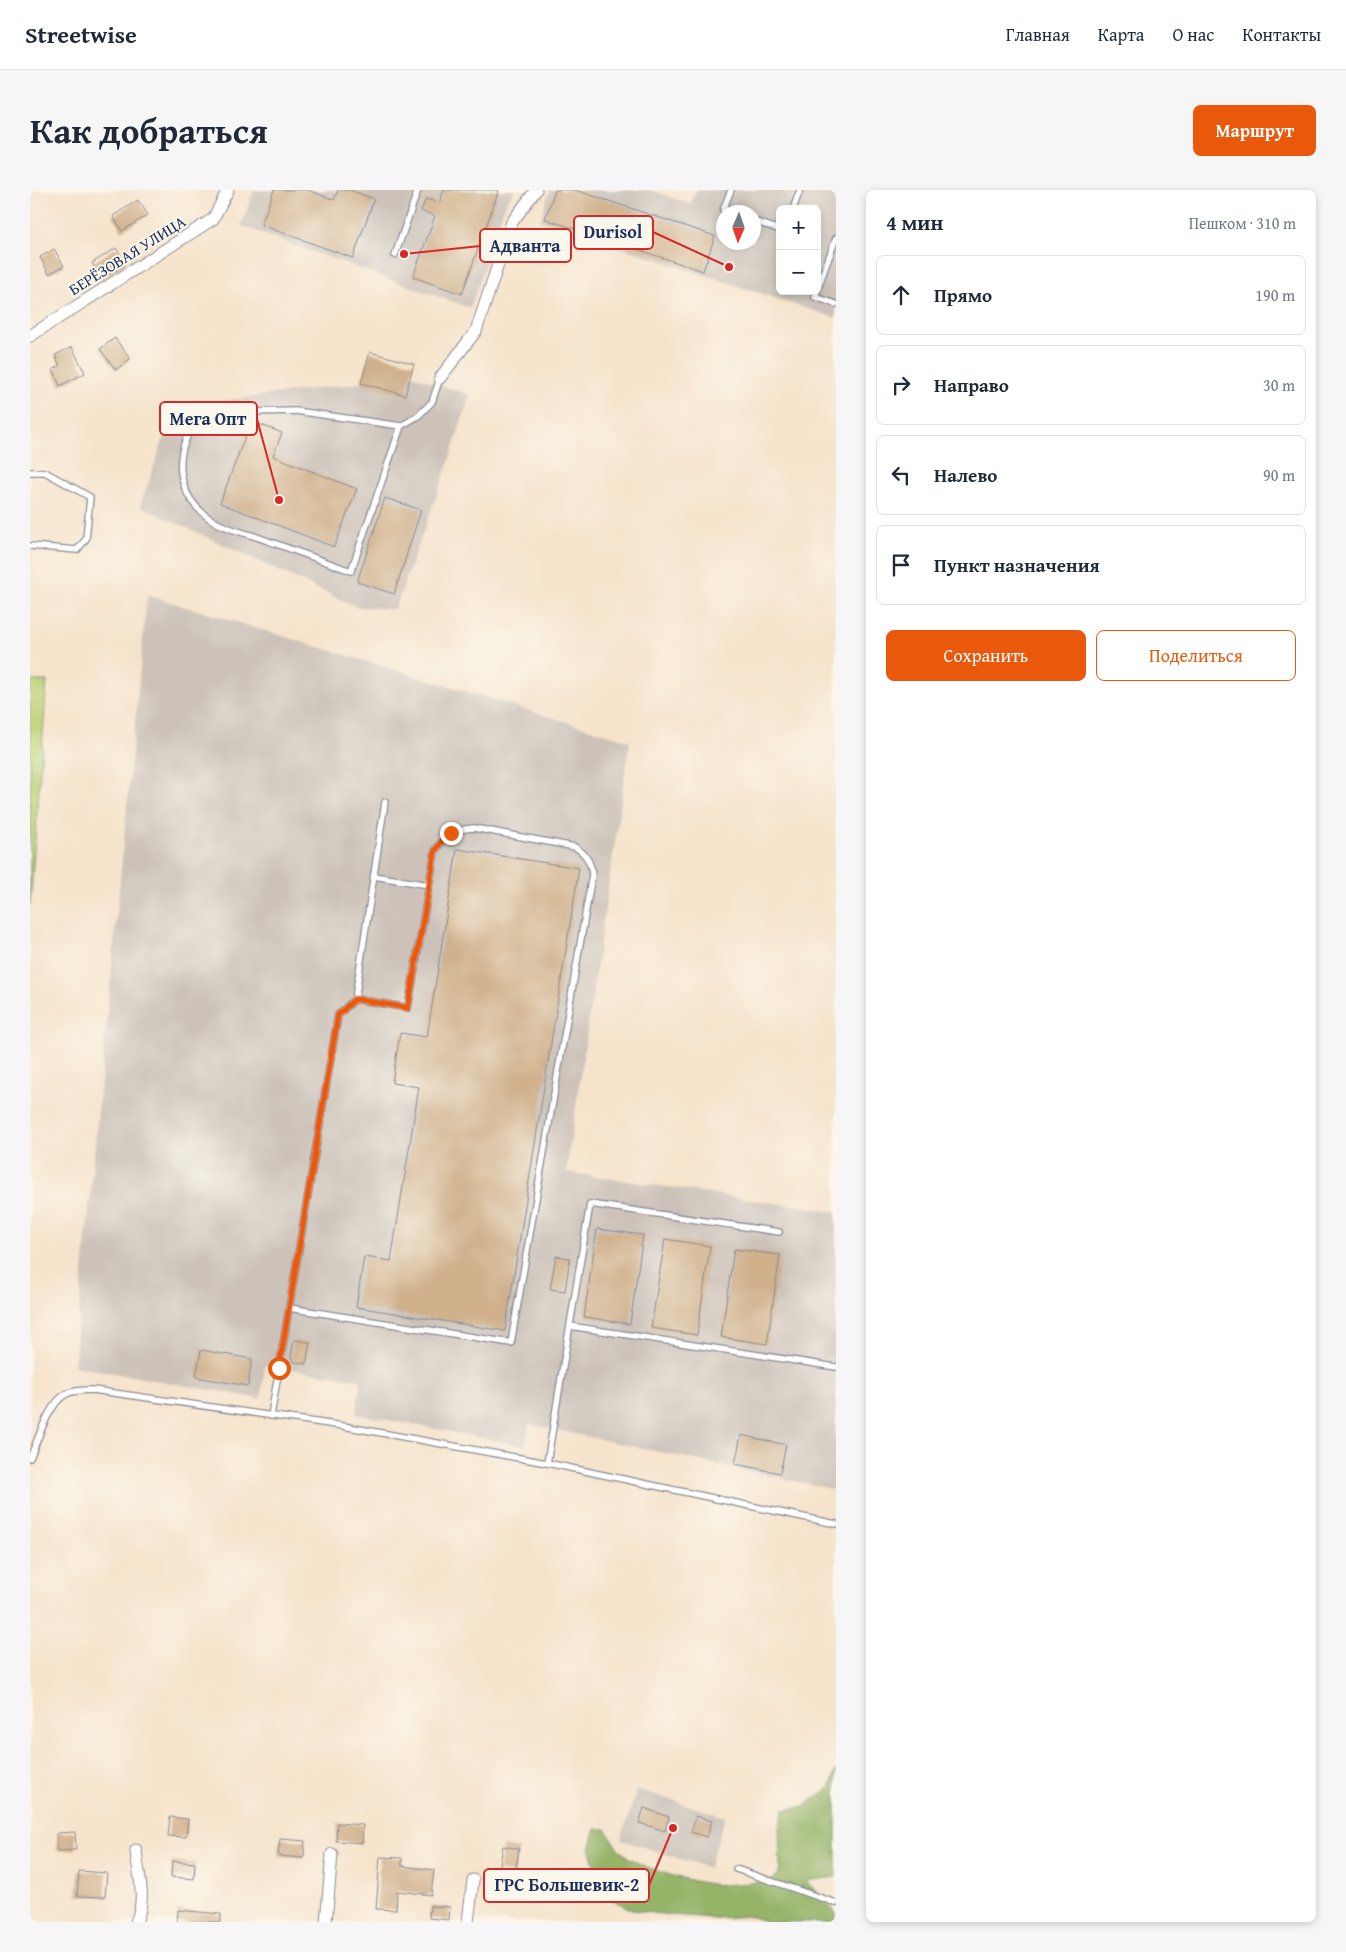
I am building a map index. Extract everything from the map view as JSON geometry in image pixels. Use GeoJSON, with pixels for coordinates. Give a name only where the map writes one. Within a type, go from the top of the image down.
{"type":"FeatureCollection","features":[{"type":"Feature","properties":{"kind":"street","name":"БЕРЁЗОВАЯ УЛИЦА"},"geometry":{"type":"LineString","coordinates":[[30,336],[213,219],[228,190]]}},
{"type":"Feature","properties":{"kind":"street"},"geometry":{"type":"LineString","coordinates":[[440,378],[476,331],[512,222],[536,190]]}},
{"type":"Feature","properties":{"kind":"street"},"geometry":{"type":"LineString","coordinates":[[136,1850],[142,1893],[136,1922]]}},
{"type":"Feature","properties":{"kind":"street"},"geometry":{"type":"LineString","coordinates":[[326,1922],[332,1854]]}},
{"type":"Feature","properties":{"kind":"street"},"geometry":{"type":"LineString","coordinates":[[468,1922],[473,1880]]}},
{"type":"Feature","properties":{"kind":"lane"},"geometry":{"type":"LineString","coordinates":[[395,255],[418,190]]}},
{"type":"Feature","properties":{"kind":"lane"},"geometry":{"type":"LineString","coordinates":[[725,205],[731,190]]}},
{"type":"Feature","properties":{"kind":"lane"},"geometry":{"type":"LineString","coordinates":[[794,205],[800,190]]}},
{"type":"Feature","properties":{"kind":"lane"},"geometry":{"type":"LineString","coordinates":[[761,223],[776,229]]}},
{"type":"Feature","properties":{"kind":"lane"},"geometry":{"type":"LineString","coordinates":[[821,280],[836,238]]}},
{"type":"Feature","properties":{"kind":"lane"},"geometry":{"type":"LineString","coordinates":[[816,295],[815,297],[836,304]]}},
{"type":"Feature","properties":{"kind":"lane"},"geometry":{"type":"LineString","coordinates":[[401,426],[351,571],[217,523],[197,507],[186,493],[182,481],[180,464],[184,442],[192,426],[201,415],[296,412],[401,426],[418,416],[432,402],[440,378]]}},
{"type":"Feature","properties":{"kind":"lane"},"geometry":{"type":"LineString","coordinates":[[30,472],[45,472],[90,498],[86,539],[77,550],[30,546]]}},
{"type":"Feature","properties":{"kind":"lane"},"geometry":{"type":"LineString","coordinates":[[271,1416],[338,1015],[355,999],[385,802]]}},
{"type":"Feature","properties":{"kind":"lane"},"geometry":{"type":"LineString","coordinates":[[289,1308],[511,1344],[590,884],[591,866],[582,852],[575,847],[474,828],[461,829],[451,833],[435,851],[408,1008],[355,999]]}},
{"type":"Feature","properties":{"kind":"lane"},"geometry":{"type":"LineString","coordinates":[[374,876],[429,885]]}},
{"type":"Feature","properties":{"kind":"lane"},"geometry":{"type":"LineString","coordinates":[[547,1462],[590,1204],[780,1232]]}},
{"type":"Feature","properties":{"kind":"lane"},"geometry":{"type":"LineString","coordinates":[[570,1326],[836,1367]]}},
{"type":"Feature","properties":{"kind":"lane"},"geometry":{"type":"LineString","coordinates":[[30,1458],[48,1415],[55,1404],[65,1395],[78,1390],[93,1390],[343,1426],[547,1462],[836,1524]]}},
{"type":"Feature","properties":{"kind":"lane"},"geometry":{"type":"LineString","coordinates":[[736,1869],[836,1903]]}},
{"type":"Feature","properties":{"kind":"shaded area"},"geometry":{"type":"Polygon","coordinates":[[[254,190],[515,190],[506,202],[470,308],[241,226],[254,190]]]}},
{"type":"Feature","properties":{"kind":"shaded area"},"geometry":{"type":"Polygon","coordinates":[[[550,190],[650,190],[690,204],[696,190],[836,190],[836,318],[540,221],[550,190]]]}},
{"type":"Feature","properties":{"kind":"shaded area"},"geometry":{"type":"Polygon","coordinates":[[[411,375],[470,395],[447,467],[395,609],[357,607],[140,506],[175,407],[361,383],[405,395],[411,375]]]}},
{"type":"Feature","properties":{"kind":"shaded area"},"geometry":{"type":"Polygon","coordinates":[[[147,595],[630,741],[566,1172],[836,1212],[836,1490],[529,1424],[525,1446],[356,1414],[361,1380],[265,1365],[261,1399],[74,1366],[147,595]]]}},
{"type":"Feature","properties":{"kind":"shaded area"},"geometry":{"type":"Polygon","coordinates":[[[637,1789],[725,1817],[709,1868],[621,1840],[637,1789]]]}},
{"type":"Feature","properties":{"kind":"green space"},"geometry":{"type":"Polygon","coordinates":[[[30,681],[47,681],[30,905],[30,681]]]}},
{"type":"Feature","properties":{"kind":"green space"},"geometry":{"type":"Polygon","coordinates":[[[836,1770],[836,1877],[806,1881],[836,1913],[836,1922],[769,1922],[749,1916],[716,1918],[669,1915],[632,1910],[604,1895],[590,1851],[595,1829],[606,1829],[624,1854],[657,1871],[699,1882],[722,1885],[772,1881],[780,1870],[779,1827],[784,1810],[802,1807],[830,1788],[836,1770]]]}},
{"type":"Feature","properties":{"kind":"building"},"geometry":{"type":"Polygon","coordinates":[[[274,190],[308,190],[334,200],[338,190],[350,190],[374,199],[353,258],[261,225],[274,190]]]}},
{"type":"Feature","properties":{"kind":"building"},"geometry":{"type":"Polygon","coordinates":[[[444,190],[499,190],[462,294],[413,277],[435,216],[421,211],[426,199],[439,203],[444,190]]]}},
{"type":"Feature","properties":{"kind":"building"},"geometry":{"type":"Polygon","coordinates":[[[555,190],[575,190],[715,236],[703,271],[545,219],[555,190]]]}},
{"type":"Feature","properties":{"kind":"building"},"geometry":{"type":"Polygon","coordinates":[[[138,200],[148,215],[122,231],[113,216],[138,200]]]}},
{"type":"Feature","properties":{"kind":"building"},"geometry":{"type":"Polygon","coordinates":[[[116,248],[126,263],[102,279],[92,263],[116,248]]]}},
{"type":"Feature","properties":{"kind":"building"},"geometry":{"type":"Polygon","coordinates":[[[54,249],[64,266],[49,274],[40,257],[54,249]]]}},
{"type":"Feature","properties":{"kind":"building"},"geometry":{"type":"Polygon","coordinates":[[[115,338],[130,359],[116,370],[100,349],[115,338]]]}},
{"type":"Feature","properties":{"kind":"building"},"geometry":{"type":"Polygon","coordinates":[[[72,347],[85,373],[60,386],[53,369],[60,366],[55,355],[72,347]]]}},
{"type":"Feature","properties":{"kind":"building"},"geometry":{"type":"Polygon","coordinates":[[[370,352],[414,364],[405,395],[361,383],[370,352]]]}},
{"type":"Feature","properties":{"kind":"building"},"geometry":{"type":"Polygon","coordinates":[[[251,421],[282,433],[273,456],[357,489],[334,547],[220,503],[251,421]]]}},
{"type":"Feature","properties":{"kind":"building"},"geometry":{"type":"Polygon","coordinates":[[[385,498],[421,510],[394,594],[357,582],[385,498]]]}},
{"type":"Feature","properties":{"kind":"building"},"geometry":{"type":"Polygon","coordinates":[[[457,849],[579,868],[505,1331],[356,1307],[364,1257],[391,1261],[419,1087],[392,1083],[400,1033],[427,1037],[457,849]]]}},
{"type":"Feature","properties":{"kind":"building"},"geometry":{"type":"Polygon","coordinates":[[[597,1229],[643,1235],[630,1324],[584,1317],[597,1229]]]}},
{"type":"Feature","properties":{"kind":"building"},"geometry":{"type":"Polygon","coordinates":[[[665,1239],[710,1246],[697,1335],[651,1328],[665,1239]]]}},
{"type":"Feature","properties":{"kind":"building"},"geometry":{"type":"Polygon","coordinates":[[[734,1249],[780,1255],[767,1344],[721,1337],[734,1249]]]}},
{"type":"Feature","properties":{"kind":"building"},"geometry":{"type":"Polygon","coordinates":[[[556,1256],[570,1258],[565,1291],[550,1289],[556,1256]]]}},
{"type":"Feature","properties":{"kind":"building"},"geometry":{"type":"Polygon","coordinates":[[[294,1340],[310,1342],[306,1364],[294,1362],[291,1357],[294,1340]]]}},
{"type":"Feature","properties":{"kind":"building"},"geometry":{"type":"Polygon","coordinates":[[[201,1350],[252,1359],[248,1386],[196,1377],[201,1350]]]}},
{"type":"Feature","properties":{"kind":"building"},"geometry":{"type":"Polygon","coordinates":[[[741,1435],[786,1445],[780,1473],[735,1464],[741,1435]]]}},
{"type":"Feature","properties":{"kind":"building"},"geometry":{"type":"Polygon","coordinates":[[[644,1808],[669,1817],[665,1831],[639,1823],[644,1808]]]}},
{"type":"Feature","properties":{"kind":"building"},"geometry":{"type":"Polygon","coordinates":[[[696,1816],[712,1821],[707,1837],[691,1832],[696,1816]]]}},
{"type":"Feature","properties":{"kind":"building"},"geometry":{"type":"Polygon","coordinates":[[[170,1817],[188,1819],[186,1837],[168,1836],[170,1817]]]}},
{"type":"Feature","properties":{"kind":"building"},"geometry":{"type":"Polygon","coordinates":[[[337,1823],[363,1825],[362,1843],[336,1841],[337,1823]]]}},
{"type":"Feature","properties":{"kind":"building"},"geometry":{"type":"Polygon","coordinates":[[[75,1832],[76,1850],[57,1851],[57,1833],[75,1832]]]}},
{"type":"Feature","properties":{"kind":"building"},"geometry":{"type":"Polygon","coordinates":[[[280,1839],[305,1841],[304,1858],[278,1856],[280,1839]]]}},
{"type":"Feature","properties":{"kind":"building"},"geometry":{"type":"Polygon","coordinates":[[[503,1846],[519,1849],[515,1874],[499,1871],[503,1846]]]}},
{"type":"Feature","properties":{"kind":"building"},"geometry":{"type":"Polygon","coordinates":[[[380,1857],[402,1858],[402,1866],[434,1870],[431,1895],[397,1891],[396,1910],[376,1909],[380,1857]]]}},
{"type":"Feature","properties":{"kind":"building"},"geometry":{"type":"Polygon","coordinates":[[[172,1861],[195,1863],[194,1879],[171,1877],[172,1861]]]}},
{"type":"Feature","properties":{"kind":"building"},"geometry":{"type":"Polygon","coordinates":[[[79,1871],[107,1873],[105,1897],[77,1896],[79,1871]]]}},
{"type":"Feature","properties":{"kind":"building"},"geometry":{"type":"Polygon","coordinates":[[[430,1906],[450,1907],[449,1920],[429,1918],[430,1906]]]}},
{"type":"Feature","properties":{"kind":"building"},"geometry":{"type":"Polygon","coordinates":[[[178,1910],[221,1914],[221,1922],[177,1922],[178,1910]]]}},
{"type":"Feature","properties":{"kind":"place","name":"Адванта"},"geometry":{"type":"Point","coordinates":[404,254]}},
{"type":"Feature","properties":{"kind":"place","name":"Durisol"},"geometry":{"type":"Point","coordinates":[729,267]}},
{"type":"Feature","properties":{"kind":"place","name":"Мега Опт"},"geometry":{"type":"Point","coordinates":[279,500]}},
{"type":"Feature","properties":{"kind":"place","name":"ГРС Большевик-2"},"geometry":{"type":"Point","coordinates":[673,1828]}},
{"type":"Feature","properties":{"kind":"route"},"geometry":{"type":"LineString","coordinates":[[279,1368],[338,1015],[355,999],[408,1008],[435,851],[451,833]]}}]}
